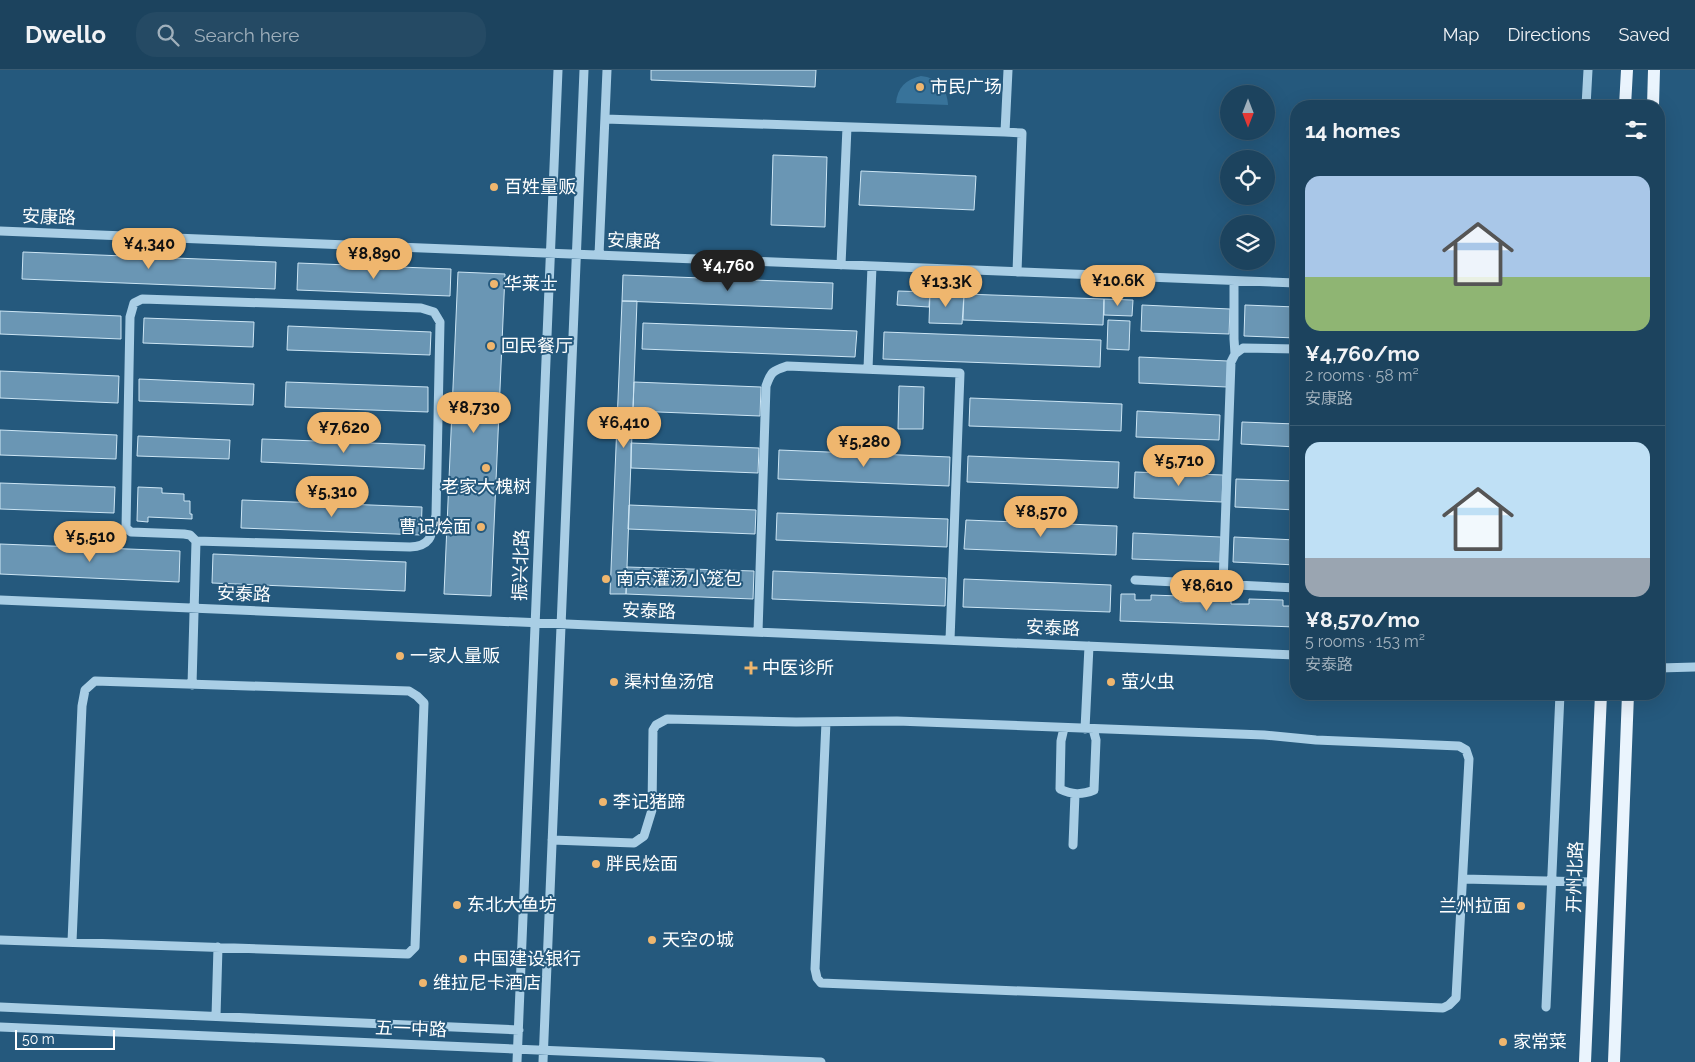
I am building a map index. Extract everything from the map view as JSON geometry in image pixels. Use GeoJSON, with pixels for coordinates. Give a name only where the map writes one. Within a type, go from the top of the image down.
{"type":"FeatureCollection","features":[{"type":"Feature","properties":{"kind":"main road"},"geometry":{"type":"LineString","coordinates":[[1625,100],[1627,70]]}},
{"type":"Feature","properties":{"kind":"main road"},"geometry":{"type":"LineString","coordinates":[[1653,100],[1654,70]]}},
{"type":"Feature","properties":{"kind":"main road","name":"开州北路"},"geometry":{"type":"LineString","coordinates":[[1585,1062],[1601,700]]}},
{"type":"Feature","properties":{"kind":"main road"},"geometry":{"type":"LineString","coordinates":[[1614,1062],[1628,700]]}},
{"type":"Feature","properties":{"kind":"street","name":"振兴北路"},"geometry":{"type":"LineString","coordinates":[[518,1062],[558,70]]}},
{"type":"Feature","properties":{"kind":"street"},"geometry":{"type":"LineString","coordinates":[[543,1062],[584,70]]}},
{"type":"Feature","properties":{"kind":"street"},"geometry":{"type":"LineString","coordinates":[[598,256],[607,70]]}},
{"type":"Feature","properties":{"kind":"street"},"geometry":{"type":"LineString","coordinates":[[1005,132],[1008,70]]}},
{"type":"Feature","properties":{"kind":"street"},"geometry":{"type":"LineString","coordinates":[[1586,100],[1588,70]]}},
{"type":"Feature","properties":{"kind":"street"},"geometry":{"type":"LineString","coordinates":[[605,119],[1022,133],[1017,272]]}},
{"type":"Feature","properties":{"kind":"street"},"geometry":{"type":"LineString","coordinates":[[841,265],[847,127]]}},
{"type":"Feature","properties":{"kind":"street","name":"安康路"},"geometry":{"type":"LineString","coordinates":[[0,232],[1290,283]]}},
{"type":"Feature","properties":{"kind":"street"},"geometry":{"type":"LineString","coordinates":[[868,370],[872,266]]}},
{"type":"Feature","properties":{"kind":"street"},"geometry":{"type":"LineString","coordinates":[[1234,281],[1235,354]]}},
{"type":"Feature","properties":{"kind":"street"},"geometry":{"type":"LineString","coordinates":[[192,685],[196,541],[190,535],[131,532],[126,528],[130,317],[134,303],[142,298],[421,308],[434,312],[440,322],[436,515],[428,540],[421,546],[410,547],[196,541]]}},
{"type":"Feature","properties":{"kind":"street"},"geometry":{"type":"LineString","coordinates":[[1223,584],[1231,362],[1235,354],[1243,348],[1290,349]]}},
{"type":"Feature","properties":{"kind":"street"},"geometry":{"type":"LineString","coordinates":[[758,632],[766,386],[770,375],[774,370],[786,366],[960,373],[950,640]]}},
{"type":"Feature","properties":{"kind":"street"},"geometry":{"type":"LineString","coordinates":[[1135,580],[1290,588]]}},
{"type":"Feature","properties":{"kind":"street","name":"安泰路"},"geometry":{"type":"LineString","coordinates":[[0,600],[1290,655]]}},
{"type":"Feature","properties":{"kind":"street"},"geometry":{"type":"LineString","coordinates":[[1064,728],[1061,741],[1060,789],[1075,794],[1094,790],[1096,740],[1089,729],[1088,646]]}},
{"type":"Feature","properties":{"kind":"street"},"geometry":{"type":"LineString","coordinates":[[1665,668],[1695,667]]}},
{"type":"Feature","properties":{"kind":"street"},"geometry":{"type":"LineString","coordinates":[[0,940],[408,954],[415,947],[424,703],[409,691],[95,682],[85,690],[82,706],[72,942]]}},
{"type":"Feature","properties":{"kind":"street"},"geometry":{"type":"LineString","coordinates":[[1546,1008],[1560,700]]}},
{"type":"Feature","properties":{"kind":"street"},"geometry":{"type":"LineString","coordinates":[[552,840],[634,843],[644,836],[652,810],[653,730],[656,725],[666,719],[826,722],[897,721],[1264,735],[1316,740],[1460,746],[1466,750],[1470,759],[1456,998],[1450,1005],[1443,1008],[821,983],[816,978],[814,969],[826,722]]}},
{"type":"Feature","properties":{"kind":"street"},"geometry":{"type":"LineString","coordinates":[[1073,845],[1075,794]]}},
{"type":"Feature","properties":{"kind":"street"},"geometry":{"type":"LineString","coordinates":[[1462,879],[1592,882]]}},
{"type":"Feature","properties":{"kind":"street"},"geometry":{"type":"LineString","coordinates":[[216,1016],[218,947]]}},
{"type":"Feature","properties":{"kind":"street"},"geometry":{"type":"LineString","coordinates":[[0,1007],[519,1030]]}},
{"type":"Feature","properties":{"kind":"street","name":"五一中路"},"geometry":{"type":"LineString","coordinates":[[0,1027],[821,1062]]}},
{"type":"Feature","properties":{"kind":"shaded area"},"geometry":{"type":"Polygon","coordinates":[[[921,76],[932,79],[944,89],[948,105],[896,103],[898,93],[903,85],[911,79],[921,76]]]}},
{"type":"Feature","properties":{"kind":"building"},"geometry":{"type":"Polygon","coordinates":[[[651,70],[816,70],[815,87],[651,80],[651,70]]]}},
{"type":"Feature","properties":{"kind":"building"},"geometry":{"type":"Polygon","coordinates":[[[773,155],[827,157],[825,227],[771,225],[773,155]]]}},
{"type":"Feature","properties":{"kind":"building"},"geometry":{"type":"Polygon","coordinates":[[[861,171],[976,176],[974,210],[859,205],[861,171]]]}},
{"type":"Feature","properties":{"kind":"building"},"geometry":{"type":"Polygon","coordinates":[[[23,252],[276,262],[275,289],[22,279],[23,252]]]}},
{"type":"Feature","properties":{"kind":"building"},"geometry":{"type":"Polygon","coordinates":[[[298,263],[451,269],[450,296],[297,290],[298,263]]]}},
{"type":"Feature","properties":{"kind":"building"},"geometry":{"type":"Polygon","coordinates":[[[458,272],[505,274],[491,596],[444,594],[458,272]]]}},
{"type":"Feature","properties":{"kind":"building"},"geometry":{"type":"Polygon","coordinates":[[[623,275],[833,283],[832,309],[622,301],[623,275]]]}},
{"type":"Feature","properties":{"kind":"building"},"geometry":{"type":"Polygon","coordinates":[[[898,291],[930,292],[929,307],[897,305],[898,291]]]}},
{"type":"Feature","properties":{"kind":"building"},"geometry":{"type":"Polygon","coordinates":[[[930,292],[964,294],[962,324],[929,323],[930,292]]]}},
{"type":"Feature","properties":{"kind":"building"},"geometry":{"type":"Polygon","coordinates":[[[964,294],[1104,299],[1103,325],[963,320],[964,294]]]}},
{"type":"Feature","properties":{"kind":"building"},"geometry":{"type":"Polygon","coordinates":[[[1104,299],[1133,300],[1132,316],[1104,315],[1104,299]]]}},
{"type":"Feature","properties":{"kind":"building"},"geometry":{"type":"Polygon","coordinates":[[[622,301],[637,301],[626,594],[610,594],[622,301]]]}},
{"type":"Feature","properties":{"kind":"building"},"geometry":{"type":"Polygon","coordinates":[[[1142,305],[1230,309],[1229,334],[1141,331],[1142,305]]]}},
{"type":"Feature","properties":{"kind":"building"},"geometry":{"type":"Polygon","coordinates":[[[1245,305],[1290,307],[1290,338],[1244,336],[1245,305]]]}},
{"type":"Feature","properties":{"kind":"building"},"geometry":{"type":"Polygon","coordinates":[[[0,311],[121,316],[121,339],[0,334],[0,311]]]}},
{"type":"Feature","properties":{"kind":"building"},"geometry":{"type":"Polygon","coordinates":[[[144,318],[254,322],[253,347],[143,343],[144,318]]]}},
{"type":"Feature","properties":{"kind":"building"},"geometry":{"type":"Polygon","coordinates":[[[1108,320],[1130,321],[1129,350],[1107,349],[1108,320]]]}},
{"type":"Feature","properties":{"kind":"building"},"geometry":{"type":"Polygon","coordinates":[[[643,323],[857,331],[855,357],[642,349],[643,323]]]}},
{"type":"Feature","properties":{"kind":"building"},"geometry":{"type":"Polygon","coordinates":[[[288,326],[431,332],[430,355],[287,350],[288,326]]]}},
{"type":"Feature","properties":{"kind":"building"},"geometry":{"type":"Polygon","coordinates":[[[884,332],[1101,340],[1100,367],[883,359],[884,332]]]}},
{"type":"Feature","properties":{"kind":"building"},"geometry":{"type":"Polygon","coordinates":[[[1139,357],[1228,361],[1227,387],[1139,383],[1139,357]]]}},
{"type":"Feature","properties":{"kind":"building"},"geometry":{"type":"Polygon","coordinates":[[[0,371],[119,376],[118,403],[0,398],[0,371]]]}},
{"type":"Feature","properties":{"kind":"building"},"geometry":{"type":"Polygon","coordinates":[[[139,379],[254,384],[253,405],[139,401],[139,379]]]}},
{"type":"Feature","properties":{"kind":"building"},"geometry":{"type":"Polygon","coordinates":[[[286,382],[428,387],[428,412],[285,407],[286,382]]]}},
{"type":"Feature","properties":{"kind":"building"},"geometry":{"type":"Polygon","coordinates":[[[634,382],[761,387],[760,416],[633,411],[634,382]]]}},
{"type":"Feature","properties":{"kind":"building"},"geometry":{"type":"Polygon","coordinates":[[[899,386],[924,387],[923,429],[898,429],[899,386]]]}},
{"type":"Feature","properties":{"kind":"building"},"geometry":{"type":"Polygon","coordinates":[[[970,398],[1122,404],[1121,431],[969,426],[970,398]]]}},
{"type":"Feature","properties":{"kind":"building"},"geometry":{"type":"Polygon","coordinates":[[[1137,411],[1220,415],[1219,440],[1136,437],[1137,411]]]}},
{"type":"Feature","properties":{"kind":"building"},"geometry":{"type":"Polygon","coordinates":[[[1242,422],[1290,424],[1290,447],[1241,444],[1242,422]]]}},
{"type":"Feature","properties":{"kind":"building"},"geometry":{"type":"Polygon","coordinates":[[[0,430],[117,435],[116,459],[0,455],[0,430]]]}},
{"type":"Feature","properties":{"kind":"building"},"geometry":{"type":"Polygon","coordinates":[[[138,436],[230,440],[229,459],[137,456],[138,436]]]}},
{"type":"Feature","properties":{"kind":"building"},"geometry":{"type":"Polygon","coordinates":[[[262,439],[425,445],[424,469],[261,462],[262,439]]]}},
{"type":"Feature","properties":{"kind":"building"},"geometry":{"type":"Polygon","coordinates":[[[631,443],[759,448],[758,473],[631,468],[631,443]]]}},
{"type":"Feature","properties":{"kind":"building"},"geometry":{"type":"Polygon","coordinates":[[[779,450],[950,457],[949,486],[778,479],[779,450]]]}},
{"type":"Feature","properties":{"kind":"building"},"geometry":{"type":"Polygon","coordinates":[[[968,456],[1119,462],[1118,488],[967,482],[968,456]]]}},
{"type":"Feature","properties":{"kind":"building"},"geometry":{"type":"Polygon","coordinates":[[[1135,472],[1223,475],[1222,502],[1134,498],[1135,472]]]}},
{"type":"Feature","properties":{"kind":"building"},"geometry":{"type":"Polygon","coordinates":[[[1236,479],[1290,481],[1290,510],[1235,507],[1236,479]]]}},
{"type":"Feature","properties":{"kind":"building"},"geometry":{"type":"Polygon","coordinates":[[[0,483],[115,487],[114,513],[0,509],[0,483]]]}},
{"type":"Feature","properties":{"kind":"building"},"geometry":{"type":"Polygon","coordinates":[[[138,487],[162,488],[162,493],[184,494],[184,501],[190,501],[192,519],[148,517],[148,522],[137,521],[138,487]]]}},
{"type":"Feature","properties":{"kind":"building"},"geometry":{"type":"Polygon","coordinates":[[[242,500],[422,507],[421,535],[241,528],[242,500]]]}},
{"type":"Feature","properties":{"kind":"building"},"geometry":{"type":"Polygon","coordinates":[[[629,505],[756,510],[755,534],[628,529],[629,505]]]}},
{"type":"Feature","properties":{"kind":"building"},"geometry":{"type":"Polygon","coordinates":[[[777,513],[948,519],[947,547],[776,540],[777,513]]]}},
{"type":"Feature","properties":{"kind":"building"},"geometry":{"type":"Polygon","coordinates":[[[966,520],[1117,526],[1116,555],[964,549],[966,520]]]}},
{"type":"Feature","properties":{"kind":"building"},"geometry":{"type":"Polygon","coordinates":[[[1133,533],[1221,537],[1220,562],[1132,559],[1133,533]]]}},
{"type":"Feature","properties":{"kind":"building"},"geometry":{"type":"Polygon","coordinates":[[[1234,537],[1290,540],[1290,565],[1233,562],[1234,537]]]}},
{"type":"Feature","properties":{"kind":"building"},"geometry":{"type":"Polygon","coordinates":[[[0,544],[180,551],[179,582],[0,574],[0,544]]]}},
{"type":"Feature","properties":{"kind":"building"},"geometry":{"type":"Polygon","coordinates":[[[213,554],[406,562],[405,591],[212,583],[213,554]]]}},
{"type":"Feature","properties":{"kind":"building"},"geometry":{"type":"Polygon","coordinates":[[[627,567],[754,571],[753,599],[626,594],[627,567]]]}},
{"type":"Feature","properties":{"kind":"building"},"geometry":{"type":"Polygon","coordinates":[[[773,571],[946,578],[945,606],[772,599],[773,571]]]}},
{"type":"Feature","properties":{"kind":"building"},"geometry":{"type":"Polygon","coordinates":[[[964,579],[1111,585],[1110,612],[963,607],[964,579]]]}},
{"type":"Feature","properties":{"kind":"building"},"geometry":{"type":"Polygon","coordinates":[[[1121,594],[1135,594],[1135,600],[1151,600],[1151,595],[1180,596],[1180,602],[1202,602],[1202,597],[1231,598],[1231,604],[1249,604],[1249,599],[1283,600],[1283,606],[1290,606],[1290,627],[1120,621],[1121,594]]]}},
{"type":"Feature","properties":{"kind":"place","name":"市民广场"},"geometry":{"type":"Point","coordinates":[920,87]}},
{"type":"Feature","properties":{"kind":"place","name":"百姓量贩"},"geometry":{"type":"Point","coordinates":[494,187]}},
{"type":"Feature","properties":{"kind":"place","name":"华莱士"},"geometry":{"type":"Point","coordinates":[494,284]}},
{"type":"Feature","properties":{"kind":"place","name":"回民餐厅"},"geometry":{"type":"Point","coordinates":[491,346]}},
{"type":"Feature","properties":{"kind":"place","name":"老家大槐树"},"geometry":{"type":"Point","coordinates":[486,468]}},
{"type":"Feature","properties":{"kind":"place","name":"曹记烩面"},"geometry":{"type":"Point","coordinates":[481,527]}},
{"type":"Feature","properties":{"kind":"place","name":"南京灌汤小笼包"},"geometry":{"type":"Point","coordinates":[606,579]}},
{"type":"Feature","properties":{"kind":"place","name":"一家人量贩"},"geometry":{"type":"Point","coordinates":[400,656]}},
{"type":"Feature","properties":{"kind":"place","name":"中医诊所"},"geometry":{"type":"Point","coordinates":[751,668]}},
{"type":"Feature","properties":{"kind":"place","name":"渠村鱼汤馆"},"geometry":{"type":"Point","coordinates":[614,682]}},
{"type":"Feature","properties":{"kind":"place","name":"萤火虫"},"geometry":{"type":"Point","coordinates":[1111,682]}},
{"type":"Feature","properties":{"kind":"place","name":"李记猪蹄"},"geometry":{"type":"Point","coordinates":[603,802]}},
{"type":"Feature","properties":{"kind":"place","name":"胖民烩面"},"geometry":{"type":"Point","coordinates":[596,864]}},
{"type":"Feature","properties":{"kind":"place","name":"东北大鱼坊"},"geometry":{"type":"Point","coordinates":[457,905]}},
{"type":"Feature","properties":{"kind":"place","name":"兰州拉面"},"geometry":{"type":"Point","coordinates":[1521,906]}},
{"type":"Feature","properties":{"kind":"place","name":"天空の城"},"geometry":{"type":"Point","coordinates":[652,940]}},
{"type":"Feature","properties":{"kind":"place","name":"中国建设银行"},"geometry":{"type":"Point","coordinates":[463,959]}},
{"type":"Feature","properties":{"kind":"place","name":"维拉尼卡酒店"},"geometry":{"type":"Point","coordinates":[423,983]}},
{"type":"Feature","properties":{"kind":"place","name":"家常菜"},"geometry":{"type":"Point","coordinates":[1503,1042]}}]}
